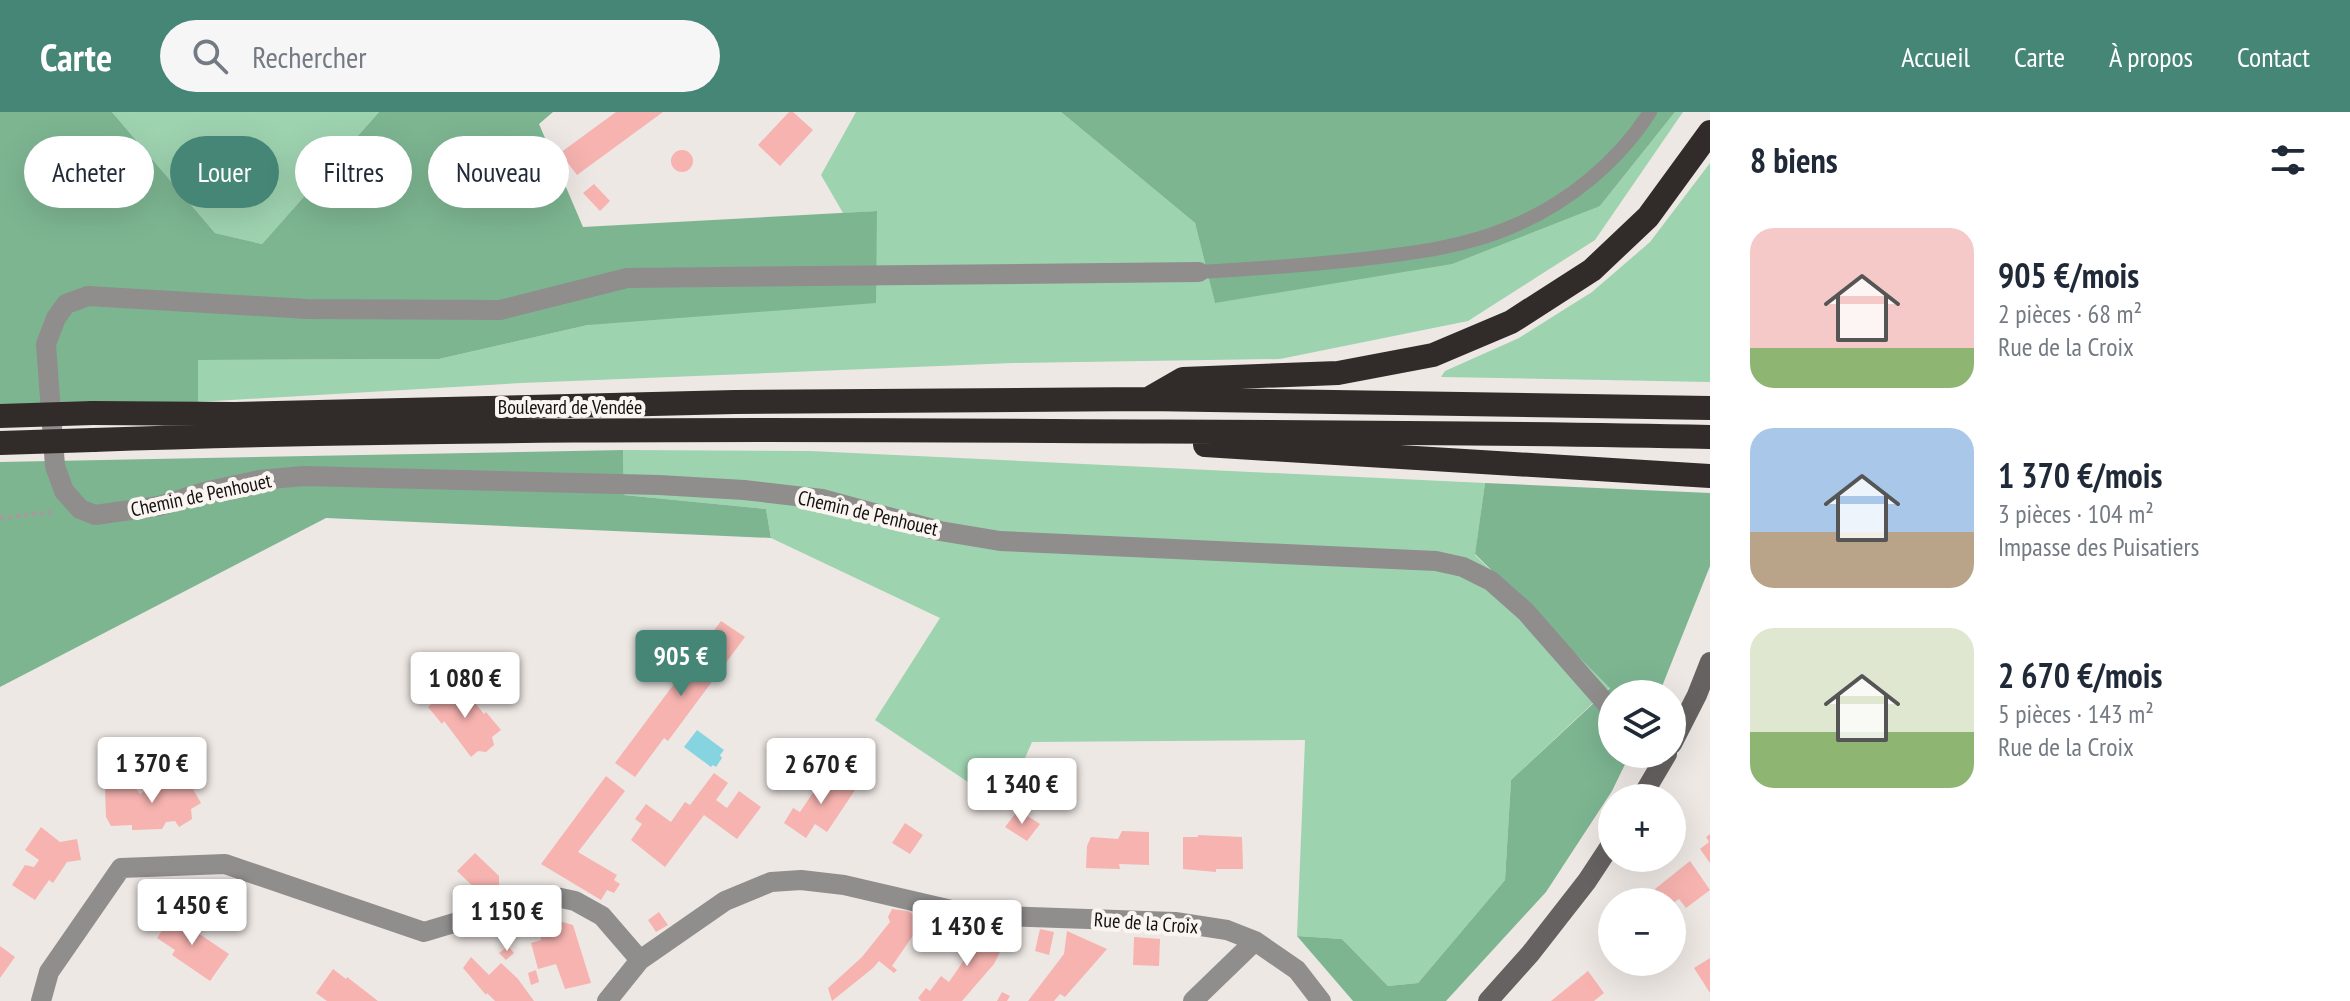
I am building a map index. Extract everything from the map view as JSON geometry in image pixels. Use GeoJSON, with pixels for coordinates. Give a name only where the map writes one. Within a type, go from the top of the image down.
{"type":"FeatureCollection","features":[{"type":"Feature","properties":{"kind":"highway"},"geometry":{"type":"LineString","coordinates":[[1148,399],[1183,379],[1338,373],[1433,355],[1511,322],[1592,270],[1648,217],[1710,132]]}},
{"type":"Feature","properties":{"kind":"highway","name":"Boulevard de Vendée"},"geometry":{"type":"LineString","coordinates":[[0,416],[235,414],[735,402],[1148,399],[1710,408]]}},
{"type":"Feature","properties":{"kind":"highway","name":"Boulevard de Vendée"},"geometry":{"type":"LineString","coordinates":[[0,443],[236,435],[506,432],[1234,430],[1710,437]]}},
{"type":"Feature","properties":{"kind":"highway"},"geometry":{"type":"LineString","coordinates":[[1141,431],[1163,442],[1710,476]]}},
{"type":"Feature","properties":{"kind":"street"},"geometry":{"type":"LineString","coordinates":[[80,509],[64,491],[55,466],[46,344],[56,318],[66,304],[88,296],[307,309],[500,310],[627,278],[1199,272]]}},
{"type":"Feature","properties":{"kind":"street","name":"Chemin de Penhouet"},"geometry":{"type":"LineString","coordinates":[[80,509],[95,515],[159,506],[259,480],[304,476],[659,485],[822,499],[940,531],[1000,541],[1436,561],[1463,567],[1491,581],[1526,612],[1598,694]]}},
{"type":"Feature","properties":{"kind":"street"},"geometry":{"type":"LineString","coordinates":[[1686,724],[1704,698],[1710,662]]}},
{"type":"Feature","properties":{"kind":"street"},"geometry":{"type":"LineString","coordinates":[[1488,1001],[1539,942],[1598,862]]}},
{"type":"Feature","properties":{"kind":"street"},"geometry":{"type":"LineString","coordinates":[[41,1001],[49,972],[121,868],[225,864],[424,932],[547,895],[575,901],[602,916],[640,960]]}},
{"type":"Feature","properties":{"kind":"street","name":"Rue de la Croix"},"geometry":{"type":"LineString","coordinates":[[607,1001],[640,960],[725,901],[771,882],[801,880],[844,885],[973,915],[1175,922],[1227,930],[1255,941],[1297,970],[1321,1001]]}},
{"type":"Feature","properties":{"kind":"street"},"geometry":{"type":"LineString","coordinates":[[1193,1001],[1255,941]]}},
{"type":"Feature","properties":{"kind":"lane"},"geometry":{"type":"LineString","coordinates":[[1199,272],[1282,268],[1408,253],[1468,241],[1512,227],[1563,199],[1601,171],[1638,131],[1650,112]]}},
{"type":"Feature","properties":{"kind":"path"},"geometry":{"type":"LineString","coordinates":[[0,518],[80,509]]}},
{"type":"Feature","properties":{"kind":"green space"},"geometry":{"type":"Polygon","coordinates":[[[0,112],[112,112],[132,136],[24,136],[24,208],[154,208],[154,161],[170,180],[170,208],[194,208],[215,233],[262,244],[295,207],[412,208],[412,136],[358,136],[379,112],[553,112],[539,124],[544,136],[428,136],[428,208],[569,208],[569,194],[583,227],[877,211],[876,303],[588,325],[439,359],[198,360],[198,402],[0,406],[0,112]]]}},
{"type":"Feature","properties":{"kind":"green space"},"geometry":{"type":"Polygon","coordinates":[[[112,112],[379,112],[358,136],[295,136],[295,207],[262,244],[215,233],[194,208],[279,208],[279,136],[170,136],[170,180],[154,161],[154,136],[132,136],[112,112]]]}},
{"type":"Feature","properties":{"kind":"green space"},"geometry":{"type":"Polygon","coordinates":[[[856,112],[1061,112],[1195,223],[1215,302],[1600,206],[1675,112],[1683,112],[1595,240],[1468,321],[1280,359],[1013,363],[522,383],[198,402],[198,360],[439,359],[588,325],[877,211],[843,213],[821,175],[856,112]]]}},
{"type":"Feature","properties":{"kind":"green space"},"geometry":{"type":"Polygon","coordinates":[[[1061,112],[1675,112],[1600,206],[1452,264],[1215,303],[1195,223],[1061,112]]]}},
{"type":"Feature","properties":{"kind":"green space"},"geometry":{"type":"Polygon","coordinates":[[[1710,163],[1710,382],[1441,377],[1445,371],[1519,338],[1592,292],[1650,242],[1710,163]]]}},
{"type":"Feature","properties":{"kind":"green space"},"geometry":{"type":"Polygon","coordinates":[[[623,450],[810,451],[1485,483],[1475,555],[1603,680],[1598,680],[1598,698],[1511,780],[1505,880],[1418,983],[1388,986],[1342,939],[1297,936],[1305,740],[1032,742],[1004,806],[875,720],[940,618],[771,538],[766,509],[624,495],[623,450]]]}},
{"type":"Feature","properties":{"kind":"green space"},"geometry":{"type":"Polygon","coordinates":[[[623,450],[624,495],[766,509],[771,538],[326,518],[0,687],[0,462],[623,450]]]}},
{"type":"Feature","properties":{"kind":"green space"},"geometry":{"type":"Polygon","coordinates":[[[1485,483],[1710,493],[1710,566],[1665,680],[1602,680],[1475,554],[1485,483]]]}},
{"type":"Feature","properties":{"kind":"green space"},"geometry":{"type":"Polygon","coordinates":[[[1598,699],[1598,768],[1623,768],[1615,784],[1598,784],[1598,812],[1546,892],[1446,1001],[1353,1001],[1297,936],[1342,939],[1388,986],[1418,983],[1505,880],[1511,780],[1598,699]]]}},
{"type":"Feature","properties":{"kind":"water"},"geometry":{"type":"Polygon","coordinates":[[[697,730],[724,750],[716,767],[711,767],[684,747],[697,730]]]}},
{"type":"Feature","properties":{"kind":"building"},"geometry":{"type":"Polygon","coordinates":[[[616,112],[663,112],[577,175],[569,165],[569,146],[616,112]]]}},
{"type":"Feature","properties":{"kind":"building"},"geometry":{"type":"Polygon","coordinates":[[[789,112],[813,130],[780,166],[758,145],[789,112]]]}},
{"type":"Feature","properties":{"kind":"building"},"geometry":{"type":"Polygon","coordinates":[[[682,150],[690,153],[693,161],[690,169],[682,172],[674,169],[671,161],[674,153],[682,150]]]}},
{"type":"Feature","properties":{"kind":"building"},"geometry":{"type":"Polygon","coordinates":[[[594,184],[610,201],[600,211],[583,193],[594,184]]]}},
{"type":"Feature","properties":{"kind":"building"},"geometry":{"type":"Polygon","coordinates":[[[721,621],[745,637],[668,741],[664,738],[635,777],[615,763],[721,621]]]}},
{"type":"Feature","properties":{"kind":"building"},"geometry":{"type":"Polygon","coordinates":[[[457,681],[501,730],[492,737],[494,745],[486,752],[478,751],[471,757],[444,721],[442,724],[428,707],[457,681]]]}},
{"type":"Feature","properties":{"kind":"building"},"geometry":{"type":"Polygon","coordinates":[[[183,772],[201,803],[191,809],[192,819],[179,827],[175,821],[166,822],[162,829],[132,830],[132,825],[111,826],[106,817],[105,788],[135,787],[140,794],[183,772]]]}},
{"type":"Feature","properties":{"kind":"building"},"geometry":{"type":"Polygon","coordinates":[[[827,772],[855,790],[827,832],[815,824],[806,838],[784,823],[793,808],[800,812],[827,772]]]}},
{"type":"Feature","properties":{"kind":"building"},"geometry":{"type":"Polygon","coordinates":[[[714,773],[728,783],[716,800],[727,808],[739,791],[761,807],[737,839],[704,815],[665,867],[631,840],[642,824],[635,819],[646,804],[671,822],[685,802],[690,805],[714,773]]]}},
{"type":"Feature","properties":{"kind":"building"},"geometry":{"type":"Polygon","coordinates":[[[606,776],[625,791],[578,852],[617,875],[614,880],[620,884],[614,893],[607,890],[601,900],[541,864],[606,776]]]}},
{"type":"Feature","properties":{"kind":"building"},"geometry":{"type":"Polygon","coordinates":[[[1018,810],[1040,824],[1027,841],[1005,827],[1018,810]]]}},
{"type":"Feature","properties":{"kind":"building"},"geometry":{"type":"Polygon","coordinates":[[[905,823],[923,835],[910,854],[892,843],[905,823]]]}},
{"type":"Feature","properties":{"kind":"building"},"geometry":{"type":"Polygon","coordinates":[[[41,827],[60,842],[77,839],[81,860],[67,862],[53,883],[49,880],[35,900],[12,885],[25,865],[34,867],[39,860],[25,850],[41,827]]]}},
{"type":"Feature","properties":{"kind":"building"},"geometry":{"type":"Polygon","coordinates":[[[1122,831],[1149,832],[1149,865],[1119,864],[1120,869],[1086,868],[1087,846],[1091,837],[1118,839],[1122,831]]]}},
{"type":"Feature","properties":{"kind":"building"},"geometry":{"type":"Polygon","coordinates":[[[1710,834],[1710,863],[1700,849],[1709,842],[1706,837],[1710,834]]]}},
{"type":"Feature","properties":{"kind":"building"},"geometry":{"type":"Polygon","coordinates":[[[1183,837],[1242,837],[1243,869],[1216,869],[1216,872],[1183,869],[1183,837]]]}},
{"type":"Feature","properties":{"kind":"building"},"geometry":{"type":"Polygon","coordinates":[[[475,853],[499,876],[499,886],[491,894],[481,894],[457,871],[475,853]]]}},
{"type":"Feature","properties":{"kind":"building"},"geometry":{"type":"Polygon","coordinates":[[[1690,861],[1710,890],[1686,908],[1686,888],[1656,888],[1676,872],[1686,872],[1686,864],[1690,861]]]}},
{"type":"Feature","properties":{"kind":"building"},"geometry":{"type":"Polygon","coordinates":[[[892,909],[908,911],[923,921],[892,966],[897,970],[894,973],[879,961],[832,1001],[828,988],[862,957],[890,922],[888,917],[892,909]]]}},
{"type":"Feature","properties":{"kind":"building"},"geometry":{"type":"Polygon","coordinates":[[[174,912],[194,925],[192,929],[229,954],[210,981],[172,955],[175,950],[157,938],[174,912]]]}},
{"type":"Feature","properties":{"kind":"building"},"geometry":{"type":"Polygon","coordinates":[[[659,912],[668,925],[656,932],[648,920],[659,912]]]}},
{"type":"Feature","properties":{"kind":"building"},"geometry":{"type":"Polygon","coordinates":[[[539,915],[573,925],[591,983],[565,989],[556,964],[538,969],[531,943],[541,940],[540,931],[529,932],[527,917],[539,915]]]}},
{"type":"Feature","properties":{"kind":"building"},"geometry":{"type":"Polygon","coordinates":[[[968,926],[983,931],[982,934],[995,930],[1001,950],[994,964],[962,1001],[921,1001],[918,998],[926,988],[930,991],[941,976],[949,982],[971,950],[960,945],[968,926]]]}},
{"type":"Feature","properties":{"kind":"building"},"geometry":{"type":"Polygon","coordinates":[[[1040,929],[1054,932],[1049,955],[1035,951],[1040,929]]]}},
{"type":"Feature","properties":{"kind":"building"},"geometry":{"type":"Polygon","coordinates":[[[1067,931],[1107,949],[1065,997],[1060,994],[1054,1001],[1028,1001],[1064,954],[1067,931]]]}},
{"type":"Feature","properties":{"kind":"building"},"geometry":{"type":"Polygon","coordinates":[[[1134,937],[1160,939],[1159,966],[1133,965],[1134,937]]]}},
{"type":"Feature","properties":{"kind":"building"},"geometry":{"type":"Polygon","coordinates":[[[0,946],[15,957],[0,978],[0,946]]]}},
{"type":"Feature","properties":{"kind":"building"},"geometry":{"type":"Polygon","coordinates":[[[508,946],[514,953],[506,960],[499,953],[508,946]]]}},
{"type":"Feature","properties":{"kind":"building"},"geometry":{"type":"Polygon","coordinates":[[[471,957],[489,975],[501,963],[534,1001],[495,1001],[486,995],[463,968],[471,957]]]}},
{"type":"Feature","properties":{"kind":"building"},"geometry":{"type":"Polygon","coordinates":[[[1710,958],[1710,993],[1694,968],[1710,958]]]}},
{"type":"Feature","properties":{"kind":"building"},"geometry":{"type":"Polygon","coordinates":[[[333,969],[378,1001],[327,1001],[316,993],[333,969]]]}},
{"type":"Feature","properties":{"kind":"building"},"geometry":{"type":"Polygon","coordinates":[[[536,970],[539,982],[531,985],[528,973],[536,970]]]}},
{"type":"Feature","properties":{"kind":"building"},"geometry":{"type":"Polygon","coordinates":[[[1588,971],[1604,993],[1594,1001],[1551,1001],[1588,971]]]}},
{"type":"Feature","properties":{"kind":"building"},"geometry":{"type":"Polygon","coordinates":[[[1002,992],[1010,996],[1007,1001],[997,1001],[1002,992]]]}}]}
